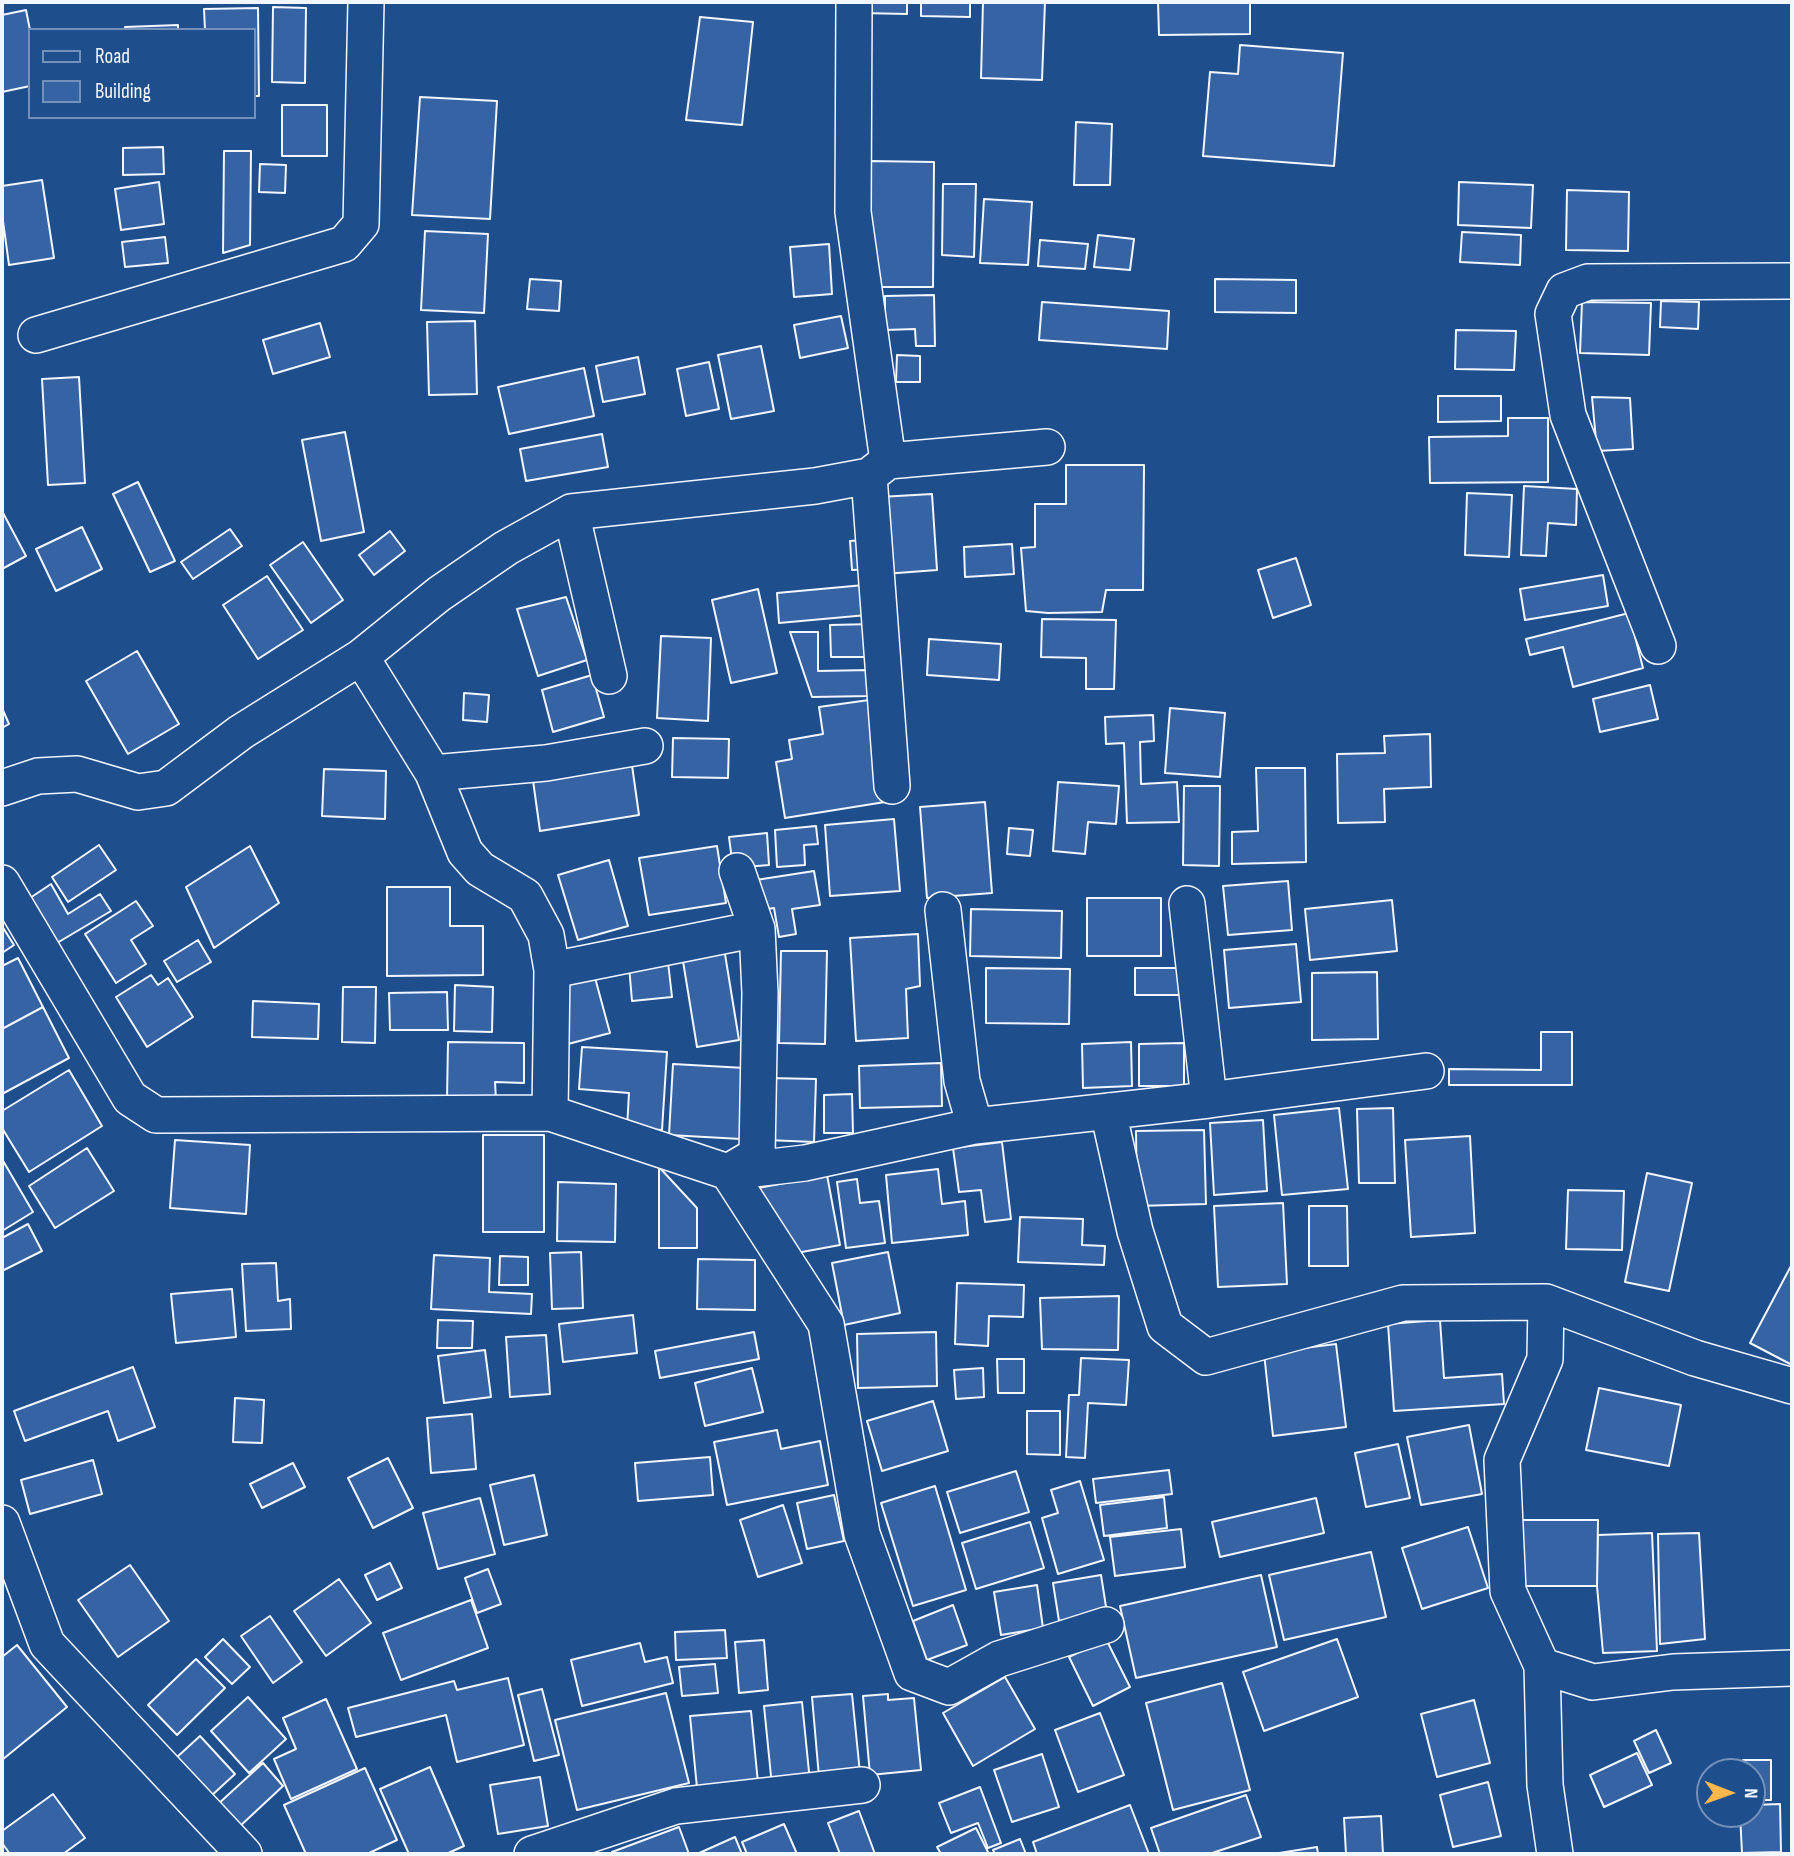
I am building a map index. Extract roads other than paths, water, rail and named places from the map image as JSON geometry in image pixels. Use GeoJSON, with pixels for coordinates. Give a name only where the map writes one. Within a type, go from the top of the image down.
{"type":"FeatureCollection","features":[{"type":"Feature","properties":{"kind":"street"},"geometry":{"type":"LineString","coordinates":[[36,335],[344,244],[361,224],[366,2]]}},
{"type":"Feature","properties":{"kind":"street"},"geometry":{"type":"LineString","coordinates":[[854,2],[853,212],[879,469],[892,786]]}},
{"type":"Feature","properties":{"kind":"street"},"geometry":{"type":"LineString","coordinates":[[1658,646],[1568,415],[1553,314],[1564,291],[1588,282],[1792,281]]}},
{"type":"Feature","properties":{"kind":"street"},"geometry":{"type":"LineString","coordinates":[[2,788],[38,775],[77,774],[138,792],[166,788],[241,732],[361,657],[439,594],[506,548],[571,512],[815,486],[879,469],[1047,447]]}},
{"type":"Feature","properties":{"kind":"street"},"geometry":{"type":"LineString","coordinates":[[571,512],[609,676]]}},
{"type":"Feature","properties":{"kind":"street"},"geometry":{"type":"LineString","coordinates":[[361,657],[433,773],[466,852],[480,869],[525,896],[546,935],[552,970],[551,1112]]}},
{"type":"Feature","properties":{"kind":"street"},"geometry":{"type":"LineString","coordinates":[[433,773],[546,764],[645,746]]}},
{"type":"Feature","properties":{"kind":"street"},"geometry":{"type":"LineString","coordinates":[[728,1172],[757,1155],[760,993],[757,929],[737,871]]}},
{"type":"Feature","properties":{"kind":"street"},"geometry":{"type":"LineString","coordinates":[[2,883],[130,1098],[156,1115],[551,1112],[728,1172],[805,1163],[975,1126],[1209,1100],[1426,1071]]}},
{"type":"Feature","properties":{"kind":"street"},"geometry":{"type":"LineString","coordinates":[[1186,904],[1209,1100]]}},
{"type":"Feature","properties":{"kind":"street"},"geometry":{"type":"LineString","coordinates":[[943,910],[962,1081],[975,1126]]}},
{"type":"Feature","properties":{"kind":"street"},"geometry":{"type":"LineString","coordinates":[[552,970],[757,929]]}},
{"type":"Feature","properties":{"kind":"street"},"geometry":{"type":"LineString","coordinates":[[1108,1111],[1135,1231],[1166,1326],[1206,1357],[1403,1303],[1546,1302],[1695,1358],[1792,1386]]}},
{"type":"Feature","properties":{"kind":"street"},"geometry":{"type":"LineString","coordinates":[[728,1172],[826,1324],[862,1534],[912,1673],[949,1687],[999,1659],[1106,1625]]}},
{"type":"Feature","properties":{"kind":"street"},"geometry":{"type":"LineString","coordinates":[[1546,1302],[1545,1359],[1502,1460],[1508,1591],[1542,1666],[1545,1785],[1555,1854]]}},
{"type":"Feature","properties":{"kind":"street"},"geometry":{"type":"LineString","coordinates":[[2,1523],[47,1644],[244,1854]]}},
{"type":"Feature","properties":{"kind":"street"},"geometry":{"type":"LineString","coordinates":[[1542,1666],[1593,1682],[1674,1672],[1792,1668]]}},
{"type":"Feature","properties":{"kind":"street"},"geometry":{"type":"LineString","coordinates":[[532,1854],[676,1806],[863,1784]]}}]}
